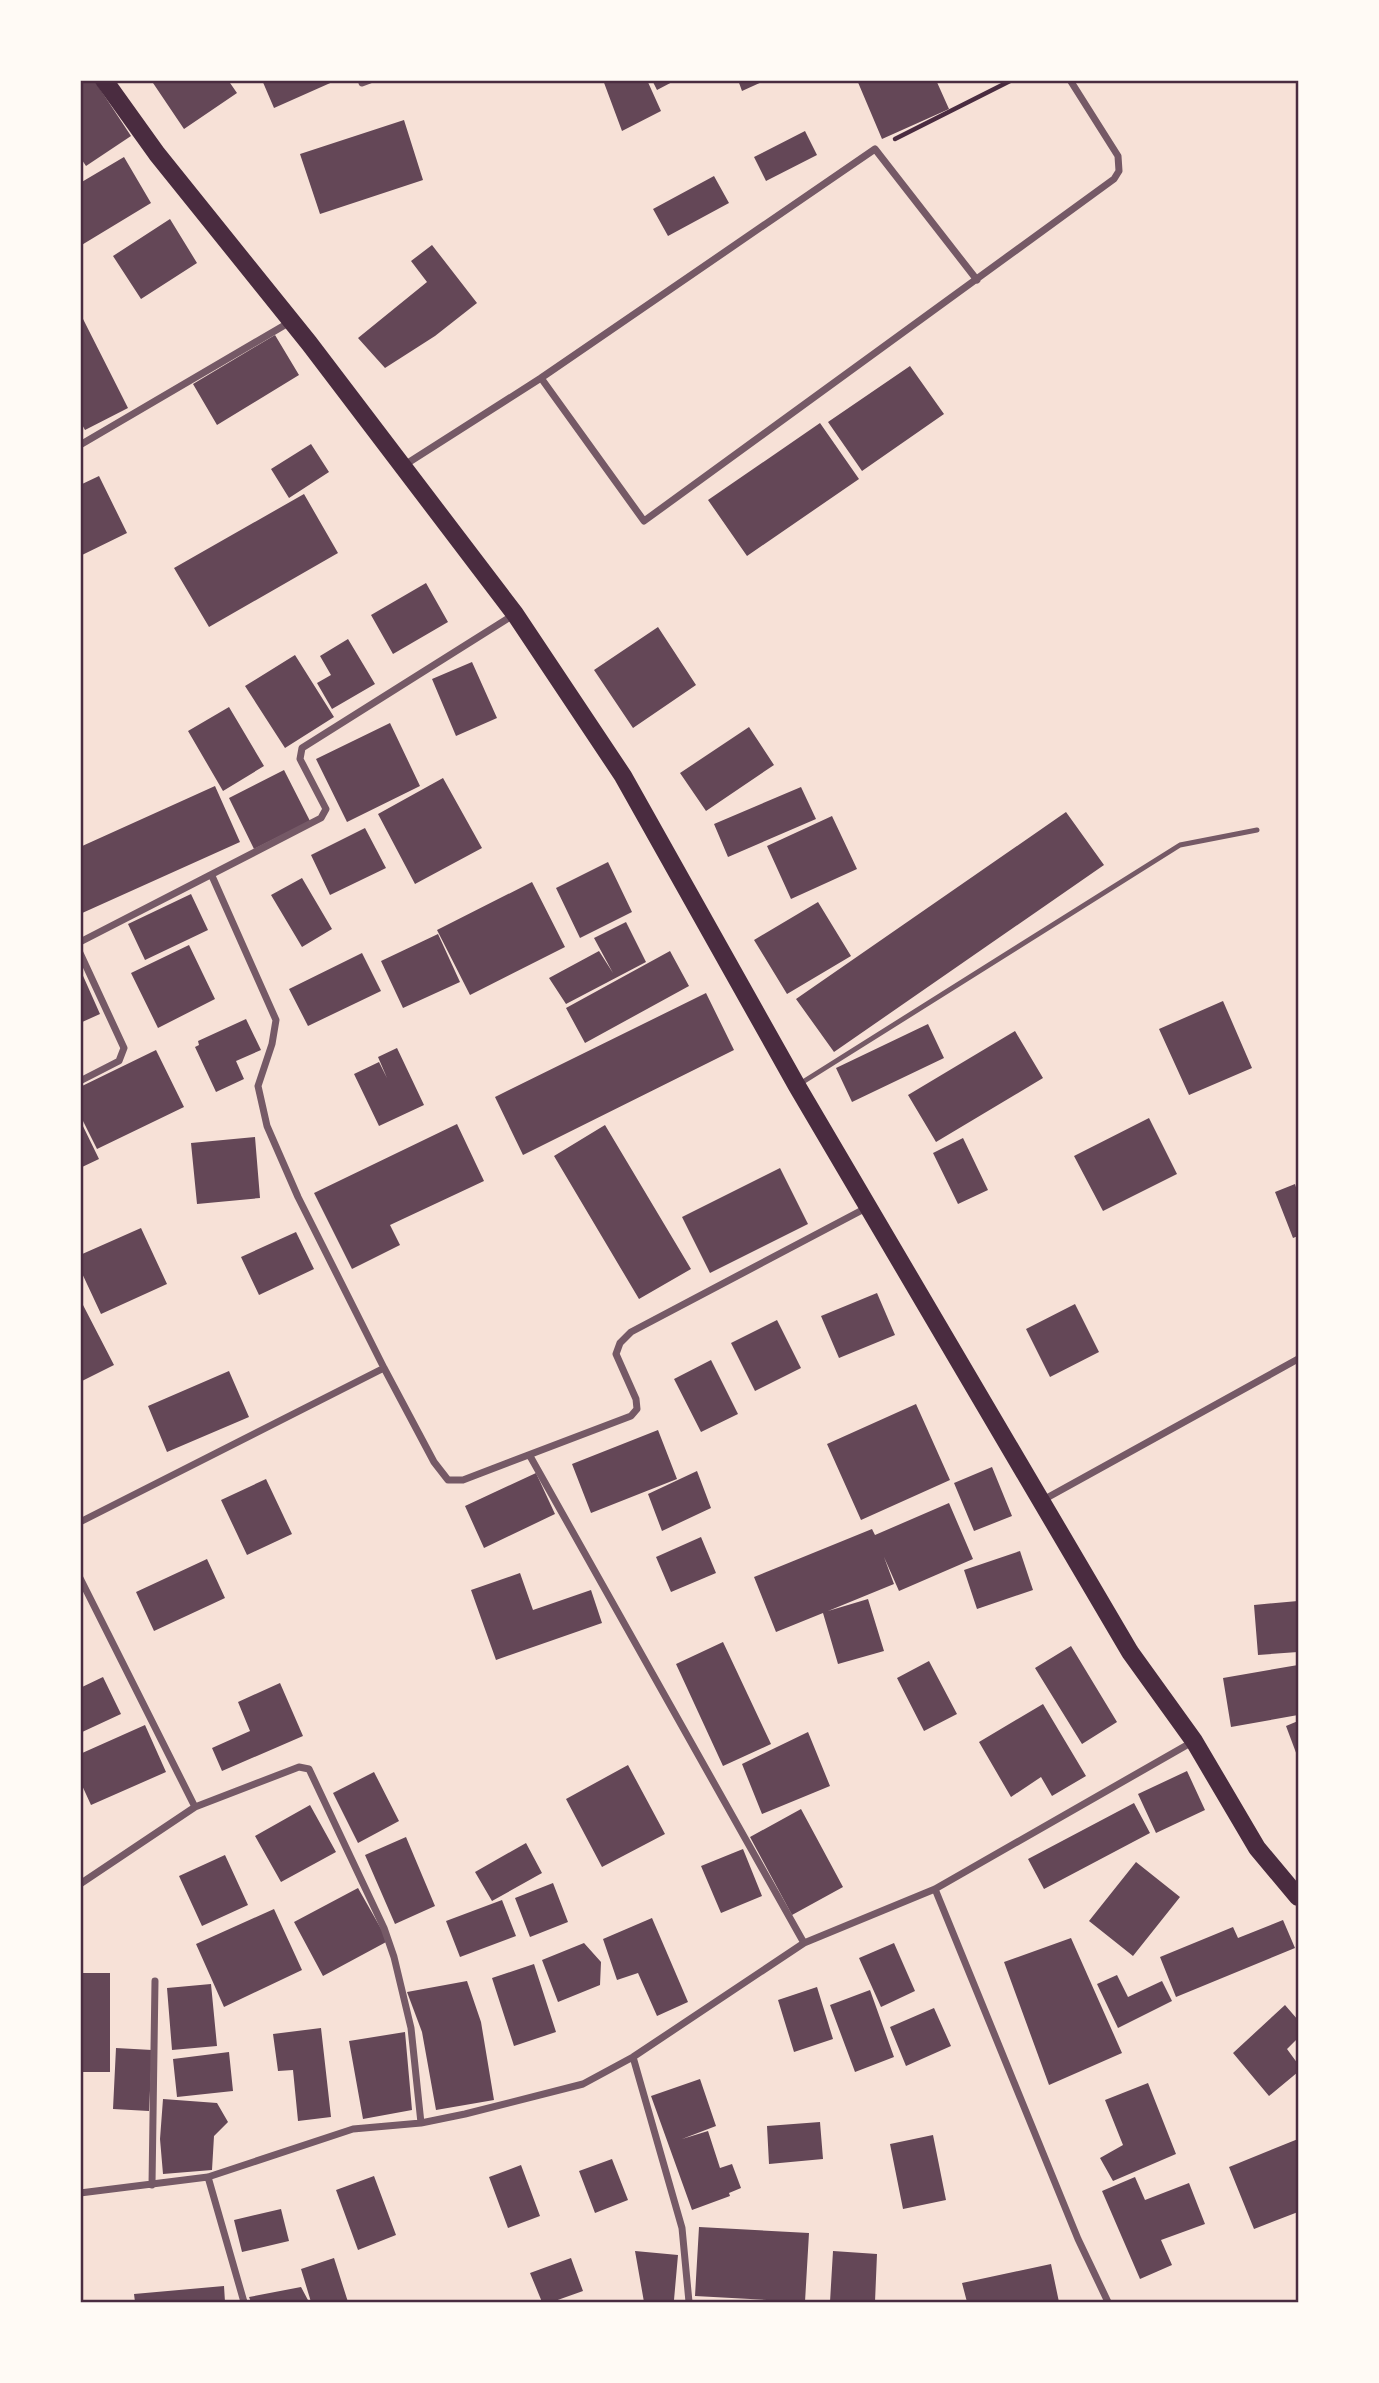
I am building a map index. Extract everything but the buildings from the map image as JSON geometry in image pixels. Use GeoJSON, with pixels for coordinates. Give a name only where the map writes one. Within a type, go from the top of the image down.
{"type":"FeatureCollection","features":[{"type":"Feature","properties":{"kind":"main road"},"geometry":{"type":"LineString","coordinates":[[104,80],[157,154],[291,322],[514,614],[623,776],[797,1086],[1130,1652],[1194,1741],[1257,1848],[1298,1897]]}},
{"type":"Feature","properties":{"kind":"street"},"geometry":{"type":"LineString","coordinates":[[541,378],[644,521],[1108,185],[1119,171],[1118,156],[1070,80]]}},
{"type":"Feature","properties":{"kind":"street"},"geometry":{"type":"LineString","coordinates":[[402,467],[541,378],[875,149],[977,279]]}},
{"type":"Feature","properties":{"kind":"street"},"geometry":{"type":"LineString","coordinates":[[80,445],[291,322]]}},
{"type":"Feature","properties":{"kind":"street"},"geometry":{"type":"LineString","coordinates":[[80,942],[212,876],[325,814],[326,809],[300,759],[302,748],[514,614]]}},
{"type":"Feature","properties":{"kind":"street"},"geometry":{"type":"LineString","coordinates":[[212,876],[276,1020],[272,1044],[258,1086],[267,1126],[298,1197],[384,1368],[434,1462],[448,1480],[463,1480],[631,1416],[637,1409],[636,1399],[616,1354],[620,1343],[631,1332],[869,1207]]}},
{"type":"Feature","properties":{"kind":"street"},"geometry":{"type":"LineString","coordinates":[[80,953],[124,1048],[119,1061],[80,1081]]}},
{"type":"Feature","properties":{"kind":"street"},"geometry":{"type":"LineString","coordinates":[[1043,1500],[1298,1359]]}},
{"type":"Feature","properties":{"kind":"street"},"geometry":{"type":"LineString","coordinates":[[80,1522],[384,1368]]}},
{"type":"Feature","properties":{"kind":"street"},"geometry":{"type":"LineString","coordinates":[[530,1456],[804,1943]]}},
{"type":"Feature","properties":{"kind":"street"},"geometry":{"type":"LineString","coordinates":[[80,1578],[195,1807]]}},
{"type":"Feature","properties":{"kind":"street"},"geometry":{"type":"LineString","coordinates":[[80,2193],[208,2177],[353,2129],[421,2123],[583,2084],[633,2057],[804,1943],[935,1889],[1194,1741]]}},
{"type":"Feature","properties":{"kind":"street"},"geometry":{"type":"LineString","coordinates":[[80,1884],[195,1807],[304,1766],[313,1773],[384,1928],[394,1957],[411,2028],[421,2123]]}},
{"type":"Feature","properties":{"kind":"street"},"geometry":{"type":"LineString","coordinates":[[935,1889],[1078,2239],[1108,2302]]}},
{"type":"Feature","properties":{"kind":"street"},"geometry":{"type":"LineString","coordinates":[[152,2185],[155,1981]]}},
{"type":"Feature","properties":{"kind":"street"},"geometry":{"type":"LineString","coordinates":[[633,2057],[682,2228],[689,2302]]}},
{"type":"Feature","properties":{"kind":"street"},"geometry":{"type":"LineString","coordinates":[[208,2177],[244,2302]]}},
{"type":"Feature","properties":{"kind":"lane"},"geometry":{"type":"LineString","coordinates":[[797,1086],[1180,845],[1256,830]]}},
{"type":"Feature","properties":{"kind":"path"},"geometry":{"type":"LineString","coordinates":[[875,149],[1012,80]]}}]}
